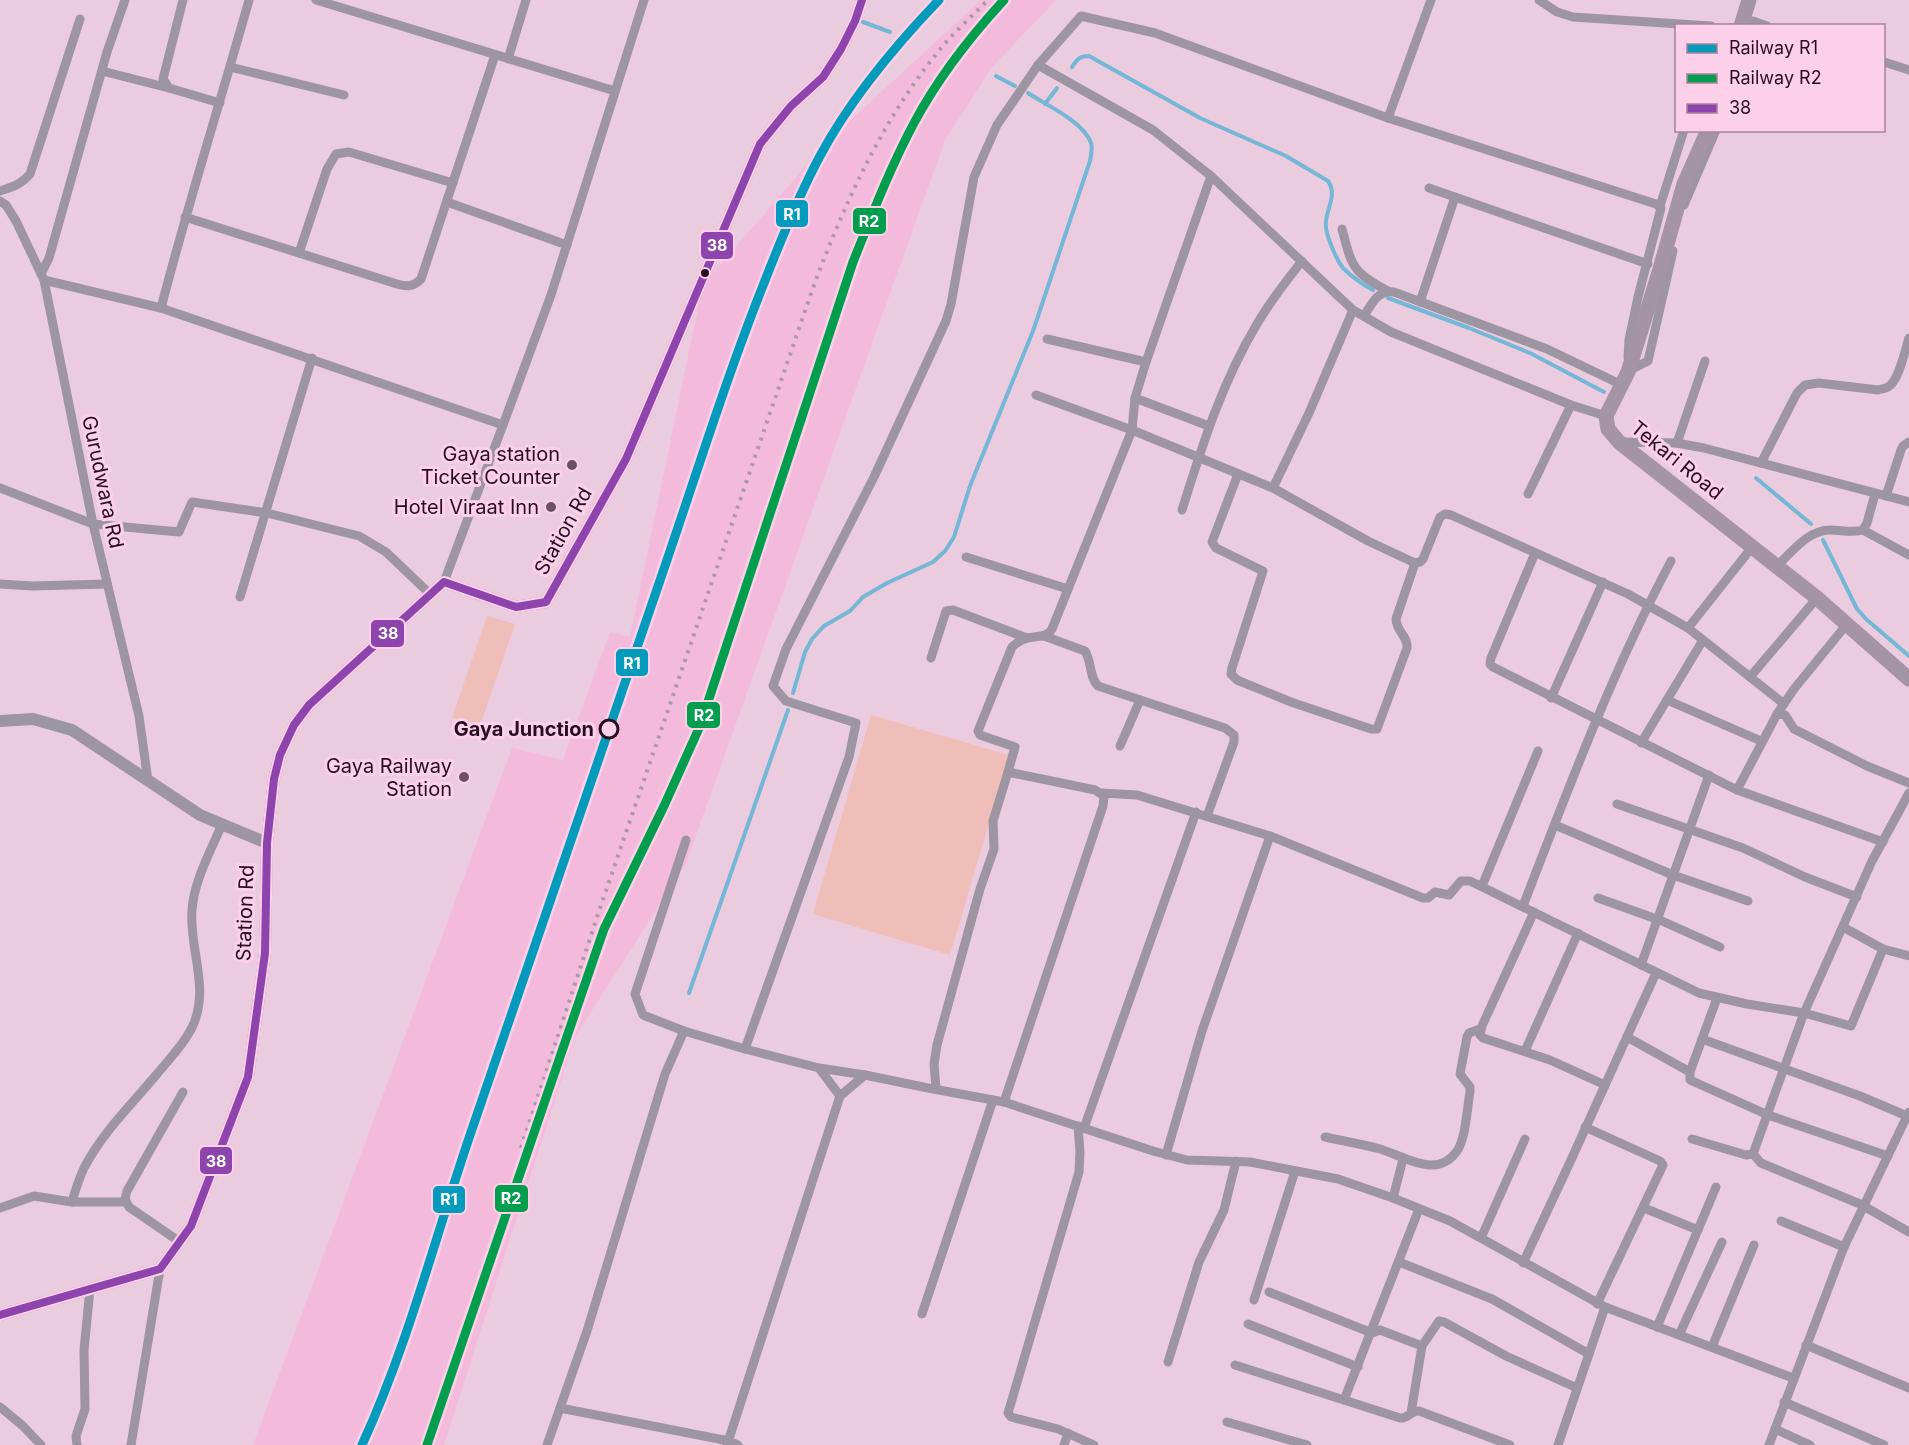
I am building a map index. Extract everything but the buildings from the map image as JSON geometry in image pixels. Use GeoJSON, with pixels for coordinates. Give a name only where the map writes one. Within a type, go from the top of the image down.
{"type":"FeatureCollection","features":[{"type":"Feature","properties":{"kind":"highway"},"geometry":{"type":"LineString","coordinates":[[1743,24],[1749,0]]}},
{"type":"Feature","properties":{"kind":"highway","name":"Tekari Road"},"geometry":{"type":"LineString","coordinates":[[1707,132],[1684,184],[1625,378],[1606,416],[1608,429],[1619,442],[1817,598],[1909,679]]}},
{"type":"Feature","properties":{"kind":"street"},"geometry":{"type":"LineString","coordinates":[[125,0],[102,71],[50,258],[42,277],[161,308],[503,425]]}},
{"type":"Feature","properties":{"kind":"street"},"geometry":{"type":"LineString","coordinates":[[169,88],[164,80],[164,71],[183,0]]}},
{"type":"Feature","properties":{"kind":"street"},"geometry":{"type":"LineString","coordinates":[[161,308],[185,217],[249,0]]}},
{"type":"Feature","properties":{"kind":"street"},"geometry":{"type":"LineString","coordinates":[[316,0],[615,91]]}},
{"type":"Feature","properties":{"kind":"street"},"geometry":{"type":"LineString","coordinates":[[508,58],[526,0]]}},
{"type":"Feature","properties":{"kind":"street"},"geometry":{"type":"LineString","coordinates":[[444,582],[551,295],[644,0]]}},
{"type":"Feature","properties":{"kind":"street","name":"Station Rd"},"geometry":{"type":"LineString","coordinates":[[160,1269],[191,1226],[248,1077],[265,953],[267,843],[274,779],[280,755],[294,725],[309,705],[332,682],[444,582],[516,607],[546,602],[626,459],[759,144],[791,106],[823,77],[841,50],[862,0]]}},
{"type":"Feature","properties":{"kind":"street"},"geometry":{"type":"LineString","coordinates":[[1388,118],[1431,0]]}},
{"type":"Feature","properties":{"kind":"street"},"geometry":{"type":"LineString","coordinates":[[1539,0],[1557,12],[1573,17],[1680,24]]}},
{"type":"Feature","properties":{"kind":"street"},"geometry":{"type":"LineString","coordinates":[[745,1049],[849,757],[856,723],[786,702],[773,686],[786,649],[874,477],[946,321],[974,177],[997,125],[1038,65],[1081,16],[1155,33],[1388,118],[1660,206]]}},
{"type":"Feature","properties":{"kind":"street"},"geometry":{"type":"LineString","coordinates":[[0,191],[18,185],[30,174],[80,19]]}},
{"type":"Feature","properties":{"kind":"street"},"geometry":{"type":"LineString","coordinates":[[185,217],[397,284],[415,285],[421,279],[495,55]]}},
{"type":"Feature","properties":{"kind":"street"},"geometry":{"type":"LineString","coordinates":[[1885,62],[1909,70]]}},
{"type":"Feature","properties":{"kind":"street"},"geometry":{"type":"LineString","coordinates":[[1038,65],[1153,130],[1211,176],[1353,310],[1390,332],[1571,405],[1606,416]]}},
{"type":"Feature","properties":{"kind":"street"},"geometry":{"type":"LineString","coordinates":[[230,67],[344,95]]}},
{"type":"Feature","properties":{"kind":"street"},"geometry":{"type":"LineString","coordinates":[[102,71],[220,103]]}},
{"type":"Feature","properties":{"kind":"street"},"geometry":{"type":"LineString","coordinates":[[1625,378],[1629,340],[1638,297],[1661,212],[1660,206],[1683,132]]}},
{"type":"Feature","properties":{"kind":"street"},"geometry":{"type":"LineString","coordinates":[[1625,378],[1648,361],[1682,209],[1715,132]]}},
{"type":"Feature","properties":{"kind":"street"},"geometry":{"type":"LineString","coordinates":[[299,253],[327,169],[336,154],[349,152],[453,183]]}},
{"type":"Feature","properties":{"kind":"street"},"geometry":{"type":"LineString","coordinates":[[936,1088],[934,1064],[937,1045],[980,889],[994,849],[993,821],[1016,747],[980,735],[978,731],[1012,647],[1020,640],[1044,636],[1052,629],[1132,430],[1135,398],[1146,362],[1211,176]]}},
{"type":"Feature","properties":{"kind":"street"},"geometry":{"type":"LineString","coordinates":[[1429,188],[1648,264]]}},
{"type":"Feature","properties":{"kind":"street"},"geometry":{"type":"LineString","coordinates":[[1420,302],[1455,197]]}},
{"type":"Feature","properties":{"kind":"street","name":"Gurudwara Rd"},"geometry":{"type":"LineString","coordinates":[[0,201],[6,205],[16,221],[42,277],[93,524],[139,716],[148,780]]}},
{"type":"Feature","properties":{"kind":"street"},"geometry":{"type":"LineString","coordinates":[[447,201],[567,245]]}},
{"type":"Feature","properties":{"kind":"street"},"geometry":{"type":"LineString","coordinates":[[1342,229],[1351,263],[1365,279],[1388,291],[1625,378]]}},
{"type":"Feature","properties":{"kind":"street"},"geometry":{"type":"LineString","coordinates":[[1182,510],[1209,426],[1225,386],[1257,324],[1302,261]]}},
{"type":"Feature","properties":{"kind":"street"},"geometry":{"type":"LineString","coordinates":[[1364,316],[1378,296],[1388,291]]}},
{"type":"Feature","properties":{"kind":"street"},"geometry":{"type":"LineString","coordinates":[[1274,488],[1353,310]]}},
{"type":"Feature","properties":{"kind":"street"},"geometry":{"type":"LineString","coordinates":[[1756,462],[1797,393],[1805,385],[1819,383],[1878,390],[1888,387],[1898,373],[1909,338]]}},
{"type":"Feature","properties":{"kind":"street"},"geometry":{"type":"LineString","coordinates":[[1047,339],[1146,362]]}},
{"type":"Feature","properties":{"kind":"street"},"geometry":{"type":"LineString","coordinates":[[240,597],[312,358]]}},
{"type":"Feature","properties":{"kind":"street"},"geometry":{"type":"LineString","coordinates":[[1677,443],[1705,360]]}},
{"type":"Feature","properties":{"kind":"street"},"geometry":{"type":"LineString","coordinates":[[1036,395],[1132,430],[1274,488],[1368,541],[1415,563],[1421,561],[1438,520],[1442,515],[1447,514],[1648,604],[1688,628],[1784,704]]}},
{"type":"Feature","properties":{"kind":"street"},"geometry":{"type":"LineString","coordinates":[[1135,398],[1209,426]]}},
{"type":"Feature","properties":{"kind":"street"},"geometry":{"type":"LineString","coordinates":[[1528,494],[1571,405]]}},
{"type":"Feature","properties":{"kind":"street"},"geometry":{"type":"LineString","coordinates":[[1619,442],[1677,443],[1909,502]]}},
{"type":"Feature","properties":{"kind":"street"},"geometry":{"type":"LineString","coordinates":[[1886,496],[1900,450],[1909,442]]}},
{"type":"Feature","properties":{"kind":"street"},"geometry":{"type":"LineString","coordinates":[[1238,474],[1212,542],[1216,548],[1263,571],[1232,668],[1232,676],[1237,680],[1291,702],[1377,729],[1407,648],[1406,640],[1397,628],[1396,619],[1415,563]]}},
{"type":"Feature","properties":{"kind":"street"},"geometry":{"type":"LineString","coordinates":[[0,488],[93,524],[179,532],[192,502],[267,513],[359,536],[386,552],[430,594]]}},
{"type":"Feature","properties":{"kind":"street"},"geometry":{"type":"LineString","coordinates":[[1863,530],[1875,494]]}},
{"type":"Feature","properties":{"kind":"street"},"geometry":{"type":"LineString","coordinates":[[1777,566],[1807,537],[1830,530],[1863,530],[1909,555]]}},
{"type":"Feature","properties":{"kind":"street"},"geometry":{"type":"LineString","coordinates":[[1688,628],[1753,546]]}},
{"type":"Feature","properties":{"kind":"street"},"geometry":{"type":"LineString","coordinates":[[1535,554],[1491,658],[1490,664],[1493,668],[1737,790],[1883,842]]}},
{"type":"Feature","properties":{"kind":"street"},"geometry":{"type":"LineString","coordinates":[[966,557],[1068,589]]}},
{"type":"Feature","properties":{"kind":"street"},"geometry":{"type":"LineString","coordinates":[[1523,906],[1596,719],[1648,604],[1671,561]]}},
{"type":"Feature","properties":{"kind":"street"},"geometry":{"type":"LineString","coordinates":[[1551,698],[1603,582]]}},
{"type":"Feature","properties":{"kind":"street"},"geometry":{"type":"LineString","coordinates":[[0,584],[32,586],[107,584]]}},
{"type":"Feature","properties":{"kind":"street"},"geometry":{"type":"LineString","coordinates":[[1750,677],[1817,598]]}},
{"type":"Feature","properties":{"kind":"street"},"geometry":{"type":"LineString","coordinates":[[931,658],[946,611],[953,610],[1027,638]]}},
{"type":"Feature","properties":{"kind":"street"},"geometry":{"type":"LineString","coordinates":[[1737,790],[1777,714],[1847,624]]}},
{"type":"Feature","properties":{"kind":"street"},"geometry":{"type":"LineString","coordinates":[[1044,636],[1085,651],[1089,657],[1093,681],[1098,686],[1225,728],[1234,735],[1234,742],[1207,816]]}},
{"type":"Feature","properties":{"kind":"street"},"geometry":{"type":"LineString","coordinates":[[1641,743],[1703,640]]}},
{"type":"Feature","properties":{"kind":"street"},"geometry":{"type":"LineString","coordinates":[[1120,746],[1140,700]]}},
{"type":"Feature","properties":{"kind":"street"},"geometry":{"type":"LineString","coordinates":[[1667,700],[1761,741]]}},
{"type":"Feature","properties":{"kind":"street"},"geometry":{"type":"LineString","coordinates":[[1777,714],[1785,715],[1794,729],[1867,766],[1909,783]]}},
{"type":"Feature","properties":{"kind":"street"},"geometry":{"type":"LineString","coordinates":[[0,721],[33,719],[72,730],[200,815],[267,843]]}},
{"type":"Feature","properties":{"kind":"street"},"geometry":{"type":"LineString","coordinates":[[1482,886],[1538,751]]}},
{"type":"Feature","properties":{"kind":"street"},"geometry":{"type":"LineString","coordinates":[[1008,772],[1101,793],[1137,795],[1196,812],[1270,836],[1423,898],[1428,898],[1435,892],[1449,895],[1461,881],[1470,881],[1699,993],[1804,1013],[1851,1026],[1883,949]]}},
{"type":"Feature","properties":{"kind":"street"},"geometry":{"type":"LineString","coordinates":[[1641,965],[1709,775]]}},
{"type":"Feature","properties":{"kind":"street"},"geometry":{"type":"LineString","coordinates":[[1004,1102],[1103,806],[1104,796],[1101,793]]}},
{"type":"Feature","properties":{"kind":"street"},"geometry":{"type":"LineString","coordinates":[[1753,1154],[1804,1013],[1883,842],[1909,793]]}},
{"type":"Feature","properties":{"kind":"street"},"geometry":{"type":"LineString","coordinates":[[1617,804],[1743,848],[1805,877],[1857,897]]}},
{"type":"Feature","properties":{"kind":"street"},"geometry":{"type":"LineString","coordinates":[[1094,1445],[1068,1433],[1011,1417],[1008,1412],[1079,1172],[1081,1127],[1196,812]]}},
{"type":"Feature","properties":{"kind":"street"},"geometry":{"type":"LineString","coordinates":[[72,1202],[79,1180],[92,1154],[183,1043],[194,1023],[199,1005],[200,982],[192,907],[200,876],[222,824]]}},
{"type":"Feature","properties":{"kind":"street"},"geometry":{"type":"LineString","coordinates":[[1555,825],[1673,874],[1748,901]]}},
{"type":"Feature","properties":{"kind":"street"},"geometry":{"type":"LineString","coordinates":[[1166,1155],[1202,1031],[1270,836]]}},
{"type":"Feature","properties":{"kind":"street"},"geometry":{"type":"LineString","coordinates":[[686,840],[635,994],[643,1015],[684,1031],[819,1068],[1004,1102],[1187,1160],[1250,1162],[1338,1179],[1450,1221],[1601,1306],[1793,1378]]}},
{"type":"Feature","properties":{"kind":"street"},"geometry":{"type":"LineString","coordinates":[[1598,898],[1720,947]]}},
{"type":"Feature","properties":{"kind":"street"},"geometry":{"type":"LineString","coordinates":[[1534,912],[1480,1029],[1480,1035],[1605,1085]]}},
{"type":"Feature","properties":{"kind":"street"},"geometry":{"type":"LineString","coordinates":[[1843,927],[1883,949],[1909,956]]}},
{"type":"Feature","properties":{"kind":"street"},"geometry":{"type":"LineString","coordinates":[[1525,1052],[1578,933]]}},
{"type":"Feature","properties":{"kind":"street"},"geometry":{"type":"LineString","coordinates":[[1523,1263],[1656,973]]}},
{"type":"Feature","properties":{"kind":"street"},"geometry":{"type":"LineString","coordinates":[[1717,998],[1689,1078],[1767,1115],[1888,1156]]}},
{"type":"Feature","properties":{"kind":"street"},"geometry":{"type":"LineString","coordinates":[[1325,1137],[1378,1148],[1415,1163],[1435,1164],[1447,1160],[1458,1149],[1471,1089],[1460,1072],[1468,1035],[1480,1029]]}},
{"type":"Feature","properties":{"kind":"street"},"geometry":{"type":"LineString","coordinates":[[547,1445],[587,1332],[665,1074],[684,1031]]}},
{"type":"Feature","properties":{"kind":"street"},"geometry":{"type":"LineString","coordinates":[[1627,1037],[1690,1072]]}},
{"type":"Feature","properties":{"kind":"street"},"geometry":{"type":"LineString","coordinates":[[1702,1039],[1908,1114],[1844,1246],[1769,1445]]}},
{"type":"Feature","properties":{"kind":"street"},"geometry":{"type":"LineString","coordinates":[[819,1068],[840,1096]]}},
{"type":"Feature","properties":{"kind":"street"},"geometry":{"type":"LineString","coordinates":[[560,1408],[732,1444],[840,1096],[865,1075]]}},
{"type":"Feature","properties":{"kind":"street"},"geometry":{"type":"LineString","coordinates":[[180,1242],[125,1202],[127,1191],[183,1092]]}},
{"type":"Feature","properties":{"kind":"street"},"geometry":{"type":"LineString","coordinates":[[922,1314],[993,1100]]}},
{"type":"Feature","properties":{"kind":"street"},"geometry":{"type":"LineString","coordinates":[[1557,1445],[1589,1354],[1601,1306],[1662,1171],[1662,1163],[1585,1127]]}},
{"type":"Feature","properties":{"kind":"street"},"geometry":{"type":"LineString","coordinates":[[1480,1238],[1525,1139]]}},
{"type":"Feature","properties":{"kind":"street"},"geometry":{"type":"LineString","coordinates":[[1692,1139],[1746,1155],[1753,1154]]}},
{"type":"Feature","properties":{"kind":"street"},"geometry":{"type":"LineString","coordinates":[[1753,1154],[1761,1163],[1863,1206],[1909,1232]]}},
{"type":"Feature","properties":{"kind":"street"},"geometry":{"type":"LineString","coordinates":[[1393,1198],[1403,1159]]}},
{"type":"Feature","properties":{"kind":"street"},"geometry":{"type":"LineString","coordinates":[[1168,1362],[1199,1262],[1224,1210],[1236,1161]]}},
{"type":"Feature","properties":{"kind":"street"},"geometry":{"type":"LineString","coordinates":[[1254,1300],[1295,1171]]}},
{"type":"Feature","properties":{"kind":"street"},"geometry":{"type":"LineString","coordinates":[[1657,1327],[1716,1186]]}},
{"type":"Feature","properties":{"kind":"street"},"geometry":{"type":"LineString","coordinates":[[0,1208],[34,1196],[72,1202],[125,1202]]}},
{"type":"Feature","properties":{"kind":"street"},"geometry":{"type":"LineString","coordinates":[[1644,1208],[1698,1230]]}},
{"type":"Feature","properties":{"kind":"street"},"geometry":{"type":"LineString","coordinates":[[1344,1400],[1419,1209]]}},
{"type":"Feature","properties":{"kind":"street"},"geometry":{"type":"LineString","coordinates":[[1781,1221],[1844,1246]]}},
{"type":"Feature","properties":{"kind":"street"},"geometry":{"type":"LineString","coordinates":[[1679,1335],[1722,1242]]}},
{"type":"Feature","properties":{"kind":"street"},"geometry":{"type":"LineString","coordinates":[[1712,1347],[1754,1245]]}},
{"type":"Feature","properties":{"kind":"street"},"geometry":{"type":"LineString","coordinates":[[1399,1262],[1492,1299],[1589,1354]]}},
{"type":"Feature","properties":{"kind":"street"},"geometry":{"type":"LineString","coordinates":[[0,1316],[160,1269],[131,1445]]}},
{"type":"Feature","properties":{"kind":"street"},"geometry":{"type":"LineString","coordinates":[[77,1445],[76,1436],[85,1408],[84,1350],[90,1290]]}},
{"type":"Feature","properties":{"kind":"street"},"geometry":{"type":"LineString","coordinates":[[1269,1292],[1372,1333],[1380,1330],[1422,1346]]}},
{"type":"Feature","properties":{"kind":"street"},"geometry":{"type":"LineString","coordinates":[[1412,1413],[1422,1346],[1438,1321],[1444,1322],[1506,1356],[1577,1388]]}},
{"type":"Feature","properties":{"kind":"street"},"geometry":{"type":"LineString","coordinates":[[1248,1324],[1358,1367]]}},
{"type":"Feature","properties":{"kind":"street"},"geometry":{"type":"LineString","coordinates":[[1806,1345],[1909,1388]]}},
{"type":"Feature","properties":{"kind":"street"},"geometry":{"type":"LineString","coordinates":[[1235,1365],[1400,1418],[1419,1411],[1510,1445]]}},
{"type":"Feature","properties":{"kind":"street"},"geometry":{"type":"LineString","coordinates":[[1784,1402],[1884,1445]]}},
{"type":"Feature","properties":{"kind":"street"},"geometry":{"type":"LineString","coordinates":[[0,1407],[41,1445]]}},
{"type":"Feature","properties":{"kind":"street"},"geometry":{"type":"LineString","coordinates":[[1227,1422],[1307,1445]]}},
{"type":"Feature","properties":{"kind":"street"},"geometry":{"type":"LineString","coordinates":[[1775,1430],[1810,1445]]}},
{"type":"Feature","properties":{"kind":"street"},"geometry":{"type":"LineString","coordinates":[[1064,1445],[1068,1433]]}},
{"type":"Feature","properties":{"kind":"street"},"geometry":{"type":"LineString","coordinates":[[26,1445],[34,1437]]}},
{"type":"Feature","properties":{"kind":"shaded area"},"geometry":{"type":"Polygon","coordinates":[[[981,0],[1056,0],[992,67],[945,140],[686,863],[575,1037],[444,1445],[253,1445],[512,748],[563,760],[610,632],[630,637],[703,284],[827,142],[981,0]]]}},
{"type":"Feature","properties":{"kind":"shaded area"},"geometry":{"type":"Polygon","coordinates":[[[487,616],[515,624],[480,726],[452,718],[487,616]]]}},
{"type":"Feature","properties":{"kind":"shaded area"},"geometry":{"type":"Polygon","coordinates":[[[871,715],[1009,755],[950,955],[813,914],[871,715]]]}},
{"type":"Feature","properties":{"kind":"waterway"},"geometry":{"type":"LineString","coordinates":[[863,22],[890,32]]}},
{"type":"Feature","properties":{"kind":"waterway"},"geometry":{"type":"LineString","coordinates":[[1072,67],[1079,59],[1089,56],[1200,118],[1286,156],[1328,181],[1332,195],[1326,226],[1331,245],[1343,268],[1373,290]]}},
{"type":"Feature","properties":{"kind":"waterway"},"geometry":{"type":"LineString","coordinates":[[996,76],[1015,86]]}},
{"type":"Feature","properties":{"kind":"waterway"},"geometry":{"type":"LineString","coordinates":[[1045,104],[1057,88]]}},
{"type":"Feature","properties":{"kind":"waterway"},"geometry":{"type":"LineString","coordinates":[[793,693],[805,652],[812,639],[824,626],[850,611],[863,597],[933,562],[945,551],[954,537],[970,486],[1033,331],[1090,161],[1091,143],[1081,128],[1028,93]]}},
{"type":"Feature","properties":{"kind":"waterway"},"geometry":{"type":"LineString","coordinates":[[1388,298],[1530,353],[1604,392]]}},
{"type":"Feature","properties":{"kind":"waterway"},"geometry":{"type":"LineString","coordinates":[[1756,478],[1811,524]]}},
{"type":"Feature","properties":{"kind":"waterway"},"geometry":{"type":"LineString","coordinates":[[1823,540],[1857,609],[1909,656]]}},
{"type":"Feature","properties":{"kind":"waterway"},"geometry":{"type":"LineString","coordinates":[[689,993],[788,710]]}},
{"type":"Feature","properties":{"kind":"railway"},"geometry":{"type":"LineString","coordinates":[[521,1148],[599,911],[827,252],[867,163],[899,106],[943,46],[988,0]]}},
{"type":"Feature","properties":{"kind":"railway"},"geometry":{"type":"LineString","coordinates":[[578,1005],[604,929],[700,726],[853,262],[885,183],[914,122],[933,91],[952,62],[1004,0]]}},
{"type":"Feature","properties":{"kind":"rail line","name":"R1"},"geometry":{"type":"LineString","coordinates":[[362,1445],[393,1370],[517,996],[739,348],[772,263],[812,171],[845,114],[890,55],[939,0]]}},
{"type":"Feature","properties":{"kind":"rail line","name":"R2"},"geometry":{"type":"LineString","coordinates":[[427,1445],[604,929],[700,726],[853,262],[889,174],[923,106],[955,58],[1004,0]]}},
{"type":"Feature","properties":{"kind":"transit line","name":"38"},"geometry":{"type":"LineString","coordinates":[[0,1315],[160,1269],[191,1226],[248,1077],[265,953],[267,843],[274,779],[280,755],[294,725],[309,705],[444,582],[516,607],[546,602],[626,459],[760,144],[791,106],[823,77],[841,49],[855,21],[862,0]]}},
{"type":"Feature","properties":{"kind":"place","name":"Gaya station Ticket Counter"},"geometry":{"type":"Point","coordinates":[572,465]}},
{"type":"Feature","properties":{"kind":"place","name":"Hotel Viraat Inn"},"geometry":{"type":"Point","coordinates":[551,507]}},
{"type":"Feature","properties":{"kind":"place","name":"Gaya Junction"},"geometry":{"type":"Point","coordinates":[609,729]}},
{"type":"Feature","properties":{"kind":"place","name":"Gaya Railway Station"},"geometry":{"type":"Point","coordinates":[464,777]}}]}
